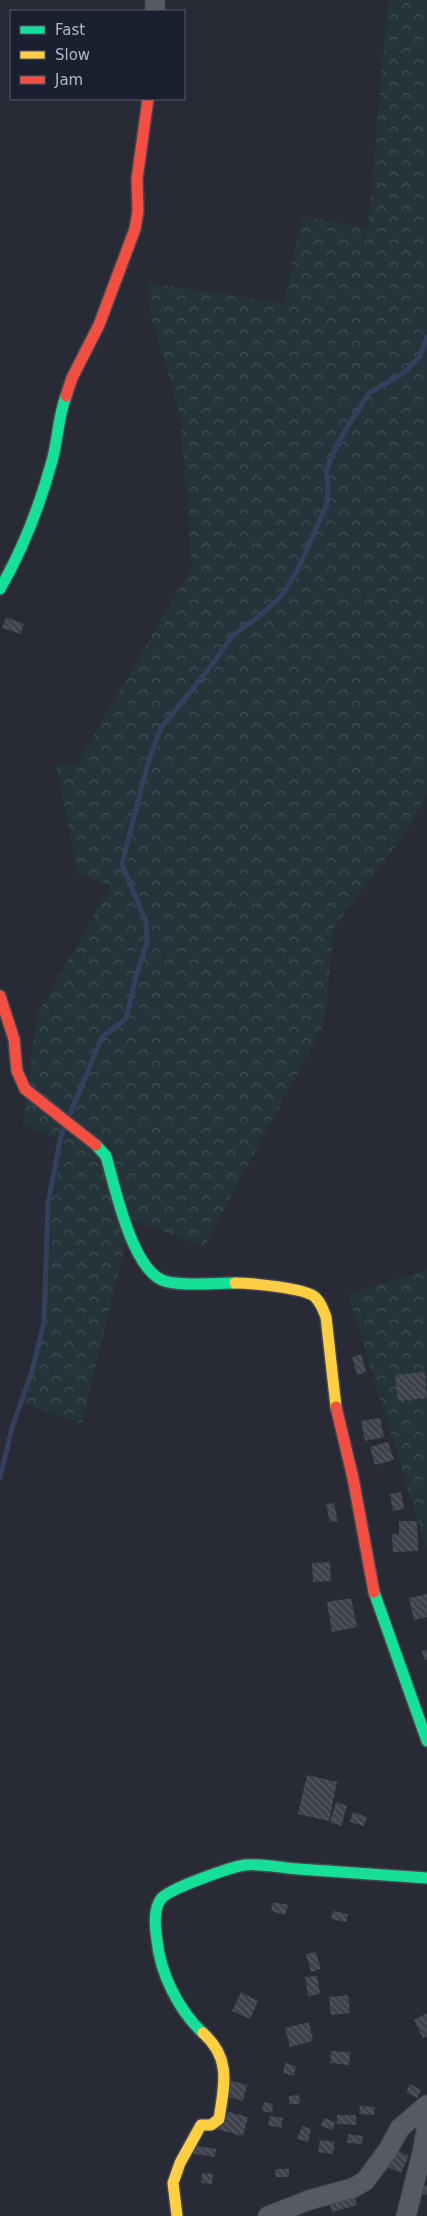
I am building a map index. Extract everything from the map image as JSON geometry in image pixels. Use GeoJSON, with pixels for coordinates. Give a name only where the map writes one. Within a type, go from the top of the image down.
{"type":"FeatureCollection","features":[{"type":"Feature","properties":{"kind":"street"},"geometry":{"type":"LineString","coordinates":[[0,589],[10,572],[33,520],[53,459],[62,404],[72,378],[99,325],[135,229],[138,212],[137,179],[148,100]]}},
{"type":"Feature","properties":{"kind":"street"},"geometry":{"type":"LineString","coordinates":[[0,996],[17,1046],[8,1055],[19,1080],[25,1090],[102,1150],[106,1156],[131,1242],[148,1268],[161,1280],[176,1283],[260,1283],[313,1295],[321,1304],[326,1317],[334,1397],[354,1478],[374,1597],[427,1741]]}},
{"type":"Feature","properties":{"kind":"street"},"geometry":{"type":"LineString","coordinates":[[177,2216],[173,2183],[180,2163],[200,2126],[211,2124],[219,2119],[224,2086],[223,2062],[219,2049],[196,2028],[167,1981],[161,1963],[155,1931],[157,1905],[164,1895],[224,1871],[245,1865],[427,1878]]}},
{"type":"Feature","properties":{"kind":"street"},"geometry":{"type":"LineString","coordinates":[[268,2216],[309,2200],[353,2188],[364,2181],[388,2150],[400,2128],[427,2105]]}},
{"type":"Feature","properties":{"kind":"street"},"geometry":{"type":"LineString","coordinates":[[406,2216],[427,2126]]}},
{"type":"Feature","properties":{"kind":"green space"},"geometry":{"type":"Polygon","coordinates":[[[388,0],[427,0],[427,791],[408,830],[334,927],[324,1024],[204,1247],[131,1219],[82,1424],[21,1402],[32,1371],[44,1321],[48,1203],[60,1140],[23,1124],[37,1015],[111,885],[78,875],[56,763],[77,764],[192,567],[181,423],[150,313],[148,283],[284,303],[302,216],[368,228],[388,0]]]}},
{"type":"Feature","properties":{"kind":"green space"},"geometry":{"type":"Polygon","coordinates":[[[427,1270],[427,1551],[348,1294],[427,1270]]]}},
{"type":"Feature","properties":{"kind":"building"},"geometry":{"type":"Polygon","coordinates":[[[6,617],[24,624],[21,634],[2,628],[6,617]]]}},
{"type":"Feature","properties":{"kind":"building"},"geometry":{"type":"Polygon","coordinates":[[[361,1354],[366,1372],[357,1375],[352,1357],[361,1354]]]}},
{"type":"Feature","properties":{"kind":"building"},"geometry":{"type":"Polygon","coordinates":[[[425,1372],[427,1398],[398,1401],[395,1375],[425,1372]]]}},
{"type":"Feature","properties":{"kind":"building"},"geometry":{"type":"Polygon","coordinates":[[[380,1418],[384,1437],[365,1441],[361,1421],[380,1418]]]}},
{"type":"Feature","properties":{"kind":"building"},"geometry":{"type":"Polygon","coordinates":[[[388,1442],[394,1460],[375,1465],[370,1447],[388,1442]]]}},
{"type":"Feature","properties":{"kind":"building"},"geometry":{"type":"Polygon","coordinates":[[[401,1492],[404,1509],[393,1511],[390,1494],[401,1492]]]}},
{"type":"Feature","properties":{"kind":"building"},"geometry":{"type":"Polygon","coordinates":[[[334,1503],[338,1521],[330,1522],[326,1505],[334,1503]]]}},
{"type":"Feature","properties":{"kind":"building"},"geometry":{"type":"Polygon","coordinates":[[[399,1521],[417,1521],[418,1551],[393,1552],[392,1534],[399,1534],[399,1521]]]}},
{"type":"Feature","properties":{"kind":"building"},"geometry":{"type":"Polygon","coordinates":[[[330,1562],[331,1581],[313,1582],[312,1563],[330,1562]]]}},
{"type":"Feature","properties":{"kind":"building"},"geometry":{"type":"Polygon","coordinates":[[[427,1594],[427,1617],[414,1620],[409,1598],[427,1594]]]}},
{"type":"Feature","properties":{"kind":"building"},"geometry":{"type":"Polygon","coordinates":[[[351,1598],[357,1627],[332,1632],[327,1602],[351,1598]]]}},
{"type":"Feature","properties":{"kind":"building"},"geometry":{"type":"Polygon","coordinates":[[[427,1650],[427,1660],[424,1660],[422,1651],[427,1650]]]}},
{"type":"Feature","properties":{"kind":"building"},"geometry":{"type":"Polygon","coordinates":[[[307,1775],[337,1782],[329,1821],[298,1814],[307,1775]]]}},
{"type":"Feature","properties":{"kind":"building"},"geometry":{"type":"Polygon","coordinates":[[[336,1802],[347,1806],[341,1826],[330,1822],[336,1802]]]}},
{"type":"Feature","properties":{"kind":"building"},"geometry":{"type":"Polygon","coordinates":[[[353,1812],[367,1817],[364,1826],[350,1822],[353,1812]]]}},
{"type":"Feature","properties":{"kind":"building"},"geometry":{"type":"Polygon","coordinates":[[[273,1902],[288,1905],[285,1915],[271,1911],[273,1902]]]}},
{"type":"Feature","properties":{"kind":"building"},"geometry":{"type":"Polygon","coordinates":[[[333,1911],[348,1914],[346,1922],[331,1919],[333,1911]]]}},
{"type":"Feature","properties":{"kind":"building"},"geometry":{"type":"Polygon","coordinates":[[[316,1952],[321,1969],[311,1972],[306,1954],[316,1952]]]}},
{"type":"Feature","properties":{"kind":"building"},"geometry":{"type":"Polygon","coordinates":[[[317,1976],[320,1994],[308,1996],[305,1977],[317,1976]]]}},
{"type":"Feature","properties":{"kind":"building"},"geometry":{"type":"Polygon","coordinates":[[[241,1992],[258,2001],[250,2019],[232,2011],[241,1992]]]}},
{"type":"Feature","properties":{"kind":"building"},"geometry":{"type":"Polygon","coordinates":[[[348,1995],[350,2013],[331,2015],[329,1997],[348,1995]]]}},
{"type":"Feature","properties":{"kind":"building"},"geometry":{"type":"Polygon","coordinates":[[[427,2013],[427,2036],[423,2038],[414,2020],[427,2013]]]}},
{"type":"Feature","properties":{"kind":"building"},"geometry":{"type":"Polygon","coordinates":[[[309,2022],[313,2041],[290,2047],[285,2028],[309,2022]]]}},
{"type":"Feature","properties":{"kind":"building"},"geometry":{"type":"Polygon","coordinates":[[[331,2051],[350,2052],[349,2065],[330,2063],[331,2051]]]}},
{"type":"Feature","properties":{"kind":"building"},"geometry":{"type":"Polygon","coordinates":[[[285,2063],[296,2066],[294,2076],[283,2073],[285,2063]]]}},
{"type":"Feature","properties":{"kind":"building"},"geometry":{"type":"Polygon","coordinates":[[[229,2080],[247,2085],[243,2101],[225,2096],[229,2080]]]}},
{"type":"Feature","properties":{"kind":"building"},"geometry":{"type":"Polygon","coordinates":[[[410,2084],[421,2090],[417,2098],[406,2092],[410,2084]]]}},
{"type":"Feature","properties":{"kind":"building"},"geometry":{"type":"Polygon","coordinates":[[[299,2095],[300,2104],[289,2104],[289,2096],[299,2095]]]}},
{"type":"Feature","properties":{"kind":"building"},"geometry":{"type":"Polygon","coordinates":[[[264,2102],[273,2104],[272,2113],[262,2111],[264,2102]]]}},
{"type":"Feature","properties":{"kind":"building"},"geometry":{"type":"Polygon","coordinates":[[[360,2106],[375,2107],[374,2115],[359,2114],[360,2106]]]}},
{"type":"Feature","properties":{"kind":"building"},"geometry":{"type":"Polygon","coordinates":[[[221,2110],[248,2117],[243,2136],[216,2129],[221,2110]]]}},
{"type":"Feature","properties":{"kind":"building"},"geometry":{"type":"Polygon","coordinates":[[[337,2115],[356,2115],[356,2125],[337,2124],[337,2115]]]}},
{"type":"Feature","properties":{"kind":"building"},"geometry":{"type":"Polygon","coordinates":[[[270,2116],[283,2118],[281,2128],[268,2125],[270,2116]]]}},
{"type":"Feature","properties":{"kind":"building"},"geometry":{"type":"Polygon","coordinates":[[[324,2118],[335,2122],[333,2130],[321,2126],[324,2118]]]}},
{"type":"Feature","properties":{"kind":"building"},"geometry":{"type":"Polygon","coordinates":[[[302,2126],[311,2129],[308,2142],[297,2139],[302,2126]]]}},
{"type":"Feature","properties":{"kind":"building"},"geometry":{"type":"Polygon","coordinates":[[[348,2134],[363,2136],[362,2144],[347,2143],[348,2134]]]}},
{"type":"Feature","properties":{"kind":"building"},"geometry":{"type":"Polygon","coordinates":[[[320,2140],[335,2142],[333,2154],[318,2152],[320,2140]]]}},
{"type":"Feature","properties":{"kind":"building"},"geometry":{"type":"Polygon","coordinates":[[[190,2145],[216,2149],[215,2157],[188,2153],[190,2145]]]}},
{"type":"Feature","properties":{"kind":"building"},"geometry":{"type":"Polygon","coordinates":[[[391,2148],[409,2156],[401,2173],[383,2165],[391,2148]]]}},
{"type":"Feature","properties":{"kind":"building"},"geometry":{"type":"Polygon","coordinates":[[[275,2169],[289,2169],[289,2177],[276,2177],[275,2169]]]}},
{"type":"Feature","properties":{"kind":"building"},"geometry":{"type":"Polygon","coordinates":[[[202,2173],[213,2174],[212,2184],[201,2183],[202,2173]]]}},
{"type":"Feature","properties":{"kind":"building"},"geometry":{"type":"Polygon","coordinates":[[[421,2185],[427,2186],[427,2195],[419,2193],[421,2185]]]}},
{"type":"Feature","properties":{"kind":"building"},"geometry":{"type":"Polygon","coordinates":[[[352,2188],[357,2205],[332,2212],[327,2195],[352,2188]]]}},
{"type":"Feature","properties":{"kind":"waterway"},"geometry":{"type":"LineString","coordinates":[[70,1114],[102,1037],[126,1019],[147,942],[146,922],[122,864],[148,763],[161,728],[208,670],[233,635],[261,615],[281,596],[297,571],[327,504],[328,486],[326,471],[337,444],[369,393],[405,372],[420,356],[427,337]]}},
{"type":"Feature","properties":{"kind":"waterway"},"geometry":{"type":"LineString","coordinates":[[0,1478],[12,1428],[32,1371],[44,1321],[48,1203],[60,1140],[64,1129]]}},
{"type":"Feature","properties":{"kind":"traffic: fast"},"geometry":{"type":"LineString","coordinates":[[0,589],[23,543],[42,494],[54,453],[61,412],[66,396]]}},
{"type":"Feature","properties":{"kind":"traffic: fast"},"geometry":{"type":"LineString","coordinates":[[96,1145],[106,1156],[133,1243],[141,1259],[151,1272],[162,1280],[169,1282],[197,1284],[235,1283]]}},
{"type":"Feature","properties":{"kind":"traffic: fast"},"geometry":{"type":"LineString","coordinates":[[374,1592],[427,1741]]}},
{"type":"Feature","properties":{"kind":"traffic: fast"},"geometry":{"type":"LineString","coordinates":[[203,2033],[179,2003],[162,1965],[155,1919],[158,1903],[166,1895],[187,1884],[245,1865],[427,1878]]}},
{"type":"Feature","properties":{"kind":"traffic: slow"},"geometry":{"type":"LineString","coordinates":[[235,1283],[264,1285],[300,1291],[317,1299],[326,1317],[336,1407]]}},
{"type":"Feature","properties":{"kind":"traffic: slow"},"geometry":{"type":"LineString","coordinates":[[177,2216],[173,2183],[180,2163],[201,2125],[211,2125],[219,2119],[223,2095],[224,2073],[222,2063],[212,2043],[203,2033]]}},
{"type":"Feature","properties":{"kind":"traffic: jam"},"geometry":{"type":"LineString","coordinates":[[66,396],[72,378],[99,325],[135,229],[138,211],[137,179],[148,100]]}},
{"type":"Feature","properties":{"kind":"traffic: jam"},"geometry":{"type":"LineString","coordinates":[[0,996],[14,1039],[17,1071],[25,1089],[96,1145]]}},
{"type":"Feature","properties":{"kind":"traffic: jam"},"geometry":{"type":"LineString","coordinates":[[336,1407],[353,1478],[374,1592]]}}]}
